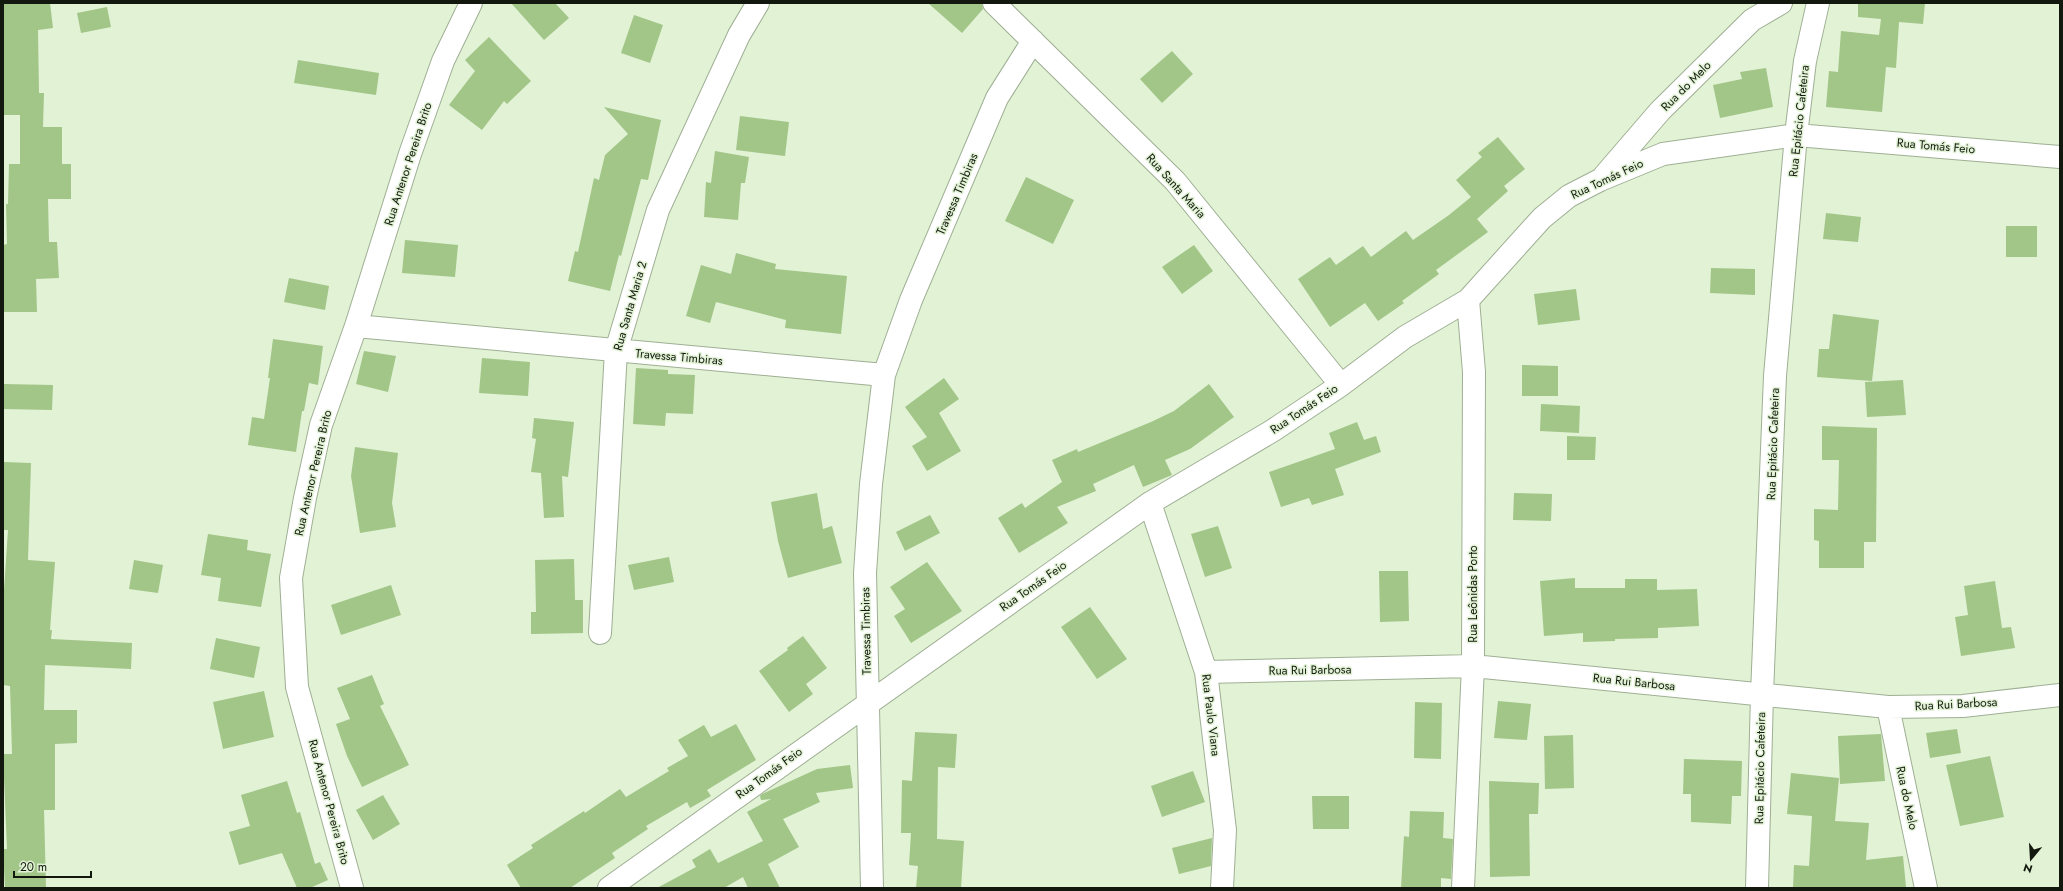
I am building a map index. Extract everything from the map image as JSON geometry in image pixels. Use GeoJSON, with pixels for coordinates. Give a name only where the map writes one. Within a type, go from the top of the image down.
{"type":"FeatureCollection","features":[{"type":"Feature","properties":{"kind":"street","name":"Rua Antenor Pereira Brito"},"geometry":{"type":"LineString","coordinates":[[352,888],[297,687],[291,578],[305,498],[321,425],[356,326],[410,154],[443,61],[471,3]]}},
{"type":"Feature","properties":{"kind":"street","name":"Rua Santa Maria 2"},"geometry":{"type":"LineString","coordinates":[[600,633],[616,351],[658,210],[740,35],[758,3]]}},
{"type":"Feature","properties":{"kind":"street","name":"Rua Santa Maria"},"geometry":{"type":"LineString","coordinates":[[994,3],[1175,181],[1341,385]]}},
{"type":"Feature","properties":{"kind":"street","name":"Rua do Melo"},"geometry":{"type":"LineString","coordinates":[[1600,180],[1660,111],[1752,20],[1781,3]]}},
{"type":"Feature","properties":{"kind":"street","name":"Rua Epitácio Cafeteira"},"geometry":{"type":"LineString","coordinates":[[1757,888],[1762,694],[1776,376],[1796,135],[1805,62],[1818,3]]}},
{"type":"Feature","properties":{"kind":"street","name":"Travessa Timbiras"},"geometry":{"type":"LineString","coordinates":[[872,888],[865,573],[871,484],[884,375],[911,300],[997,98],[1033,41]]}},
{"type":"Feature","properties":{"kind":"street","name":"Rua Tomás Feio"},"geometry":{"type":"LineString","coordinates":[[609,888],[868,702],[1150,503],[1272,431],[1341,385],[1405,337],[1468,300],[1542,218],[1569,196],[1600,180],[1663,154],[1796,135],[2060,157]]}},
{"type":"Feature","properties":{"kind":"street","name":"Rua Leônidas Porto"},"geometry":{"type":"LineString","coordinates":[[1463,888],[1473,666],[1474,372],[1468,300]]}},
{"type":"Feature","properties":{"kind":"street","name":"Travessa Timbiras"},"geometry":{"type":"LineString","coordinates":[[356,326],[884,375]]}},
{"type":"Feature","properties":{"kind":"street","name":"Rua Paulo Viana"},"geometry":{"type":"LineString","coordinates":[[1150,503],[1206,672],[1224,830],[1222,888]]}},
{"type":"Feature","properties":{"kind":"street","name":"Rua Rui Barbosa"},"geometry":{"type":"LineString","coordinates":[[1206,672],[1473,666],[1888,707],[1963,706],[2060,695]]}},
{"type":"Feature","properties":{"kind":"street","name":"Rua do Melo"},"geometry":{"type":"LineString","coordinates":[[1888,707],[1926,888]]}},
{"type":"Feature","properties":{"kind":"building"},"geometry":{"type":"Polygon","coordinates":[[[3,3],[50,3],[53,28],[38,30],[39,93],[44,93],[43,127],[62,127],[62,164],[71,164],[71,199],[48,199],[49,242],[57,242],[59,278],[36,279],[37,312],[3,312],[3,245],[7,244],[6,204],[8,204],[9,164],[20,164],[20,115],[3,115],[3,3]]]}},
{"type":"Feature","properties":{"kind":"building"},"geometry":{"type":"Polygon","coordinates":[[[511,3],[555,3],[569,18],[544,40],[511,3]]]}},
{"type":"Feature","properties":{"kind":"building"},"geometry":{"type":"Polygon","coordinates":[[[928,3],[982,3],[983,9],[962,33],[928,3]]]}},
{"type":"Feature","properties":{"kind":"building"},"geometry":{"type":"Polygon","coordinates":[[[1858,3],[1925,3],[1923,24],[1899,22],[1896,68],[1886,67],[1882,112],[1826,107],[1829,71],[1838,72],[1841,31],[1879,35],[1881,19],[1858,17],[1858,3]]]}},
{"type":"Feature","properties":{"kind":"building"},"geometry":{"type":"Polygon","coordinates":[[[107,7],[111,27],[81,33],[77,13],[107,7]]]}},
{"type":"Feature","properties":{"kind":"building"},"geometry":{"type":"Polygon","coordinates":[[[634,15],[663,25],[650,63],[621,53],[634,15]]]}},
{"type":"Feature","properties":{"kind":"building"},"geometry":{"type":"Polygon","coordinates":[[[489,37],[531,81],[507,104],[504,101],[482,130],[449,105],[475,71],[465,60],[489,37]]]}},
{"type":"Feature","properties":{"kind":"building"},"geometry":{"type":"Polygon","coordinates":[[[1172,51],[1193,74],[1162,103],[1140,79],[1172,51]]]}},
{"type":"Feature","properties":{"kind":"building"},"geometry":{"type":"Polygon","coordinates":[[[298,60],[379,73],[376,95],[294,83],[298,60]]]}},
{"type":"Feature","properties":{"kind":"building"},"geometry":{"type":"Polygon","coordinates":[[[1766,68],[1773,107],[1720,118],[1713,85],[1742,79],[1740,72],[1766,68]]]}},
{"type":"Feature","properties":{"kind":"building"},"geometry":{"type":"Polygon","coordinates":[[[604,107],[661,120],[648,180],[641,179],[621,256],[619,255],[610,291],[568,281],[575,251],[578,252],[594,178],[599,180],[605,155],[628,134],[604,107]]]}},
{"type":"Feature","properties":{"kind":"building"},"geometry":{"type":"Polygon","coordinates":[[[740,116],[789,122],[785,156],[736,150],[740,116]]]}},
{"type":"Feature","properties":{"kind":"building"},"geometry":{"type":"Polygon","coordinates":[[[1498,137],[1525,169],[1504,186],[1508,191],[1477,219],[1488,232],[1436,270],[1439,274],[1402,301],[1404,303],[1378,321],[1365,303],[1330,327],[1298,279],[1330,257],[1336,265],[1363,246],[1371,257],[1406,231],[1413,240],[1449,215],[1471,197],[1456,180],[1482,157],[1478,153],[1498,137]]]}},
{"type":"Feature","properties":{"kind":"building"},"geometry":{"type":"Polygon","coordinates":[[[715,151],[749,157],[745,183],[741,183],[738,220],[704,217],[706,182],[711,183],[715,151]]]}},
{"type":"Feature","properties":{"kind":"building"},"geometry":{"type":"Polygon","coordinates":[[[1026,177],[1074,200],[1053,244],[1005,221],[1026,177]]]}},
{"type":"Feature","properties":{"kind":"building"},"geometry":{"type":"Polygon","coordinates":[[[1826,213],[1861,217],[1858,242],[1823,239],[1826,213]]]}},
{"type":"Feature","properties":{"kind":"building"},"geometry":{"type":"Polygon","coordinates":[[[2006,226],[2037,226],[2037,257],[2006,257],[2006,226]]]}},
{"type":"Feature","properties":{"kind":"building"},"geometry":{"type":"Polygon","coordinates":[[[405,240],[458,245],[455,277],[402,273],[405,240]]]}},
{"type":"Feature","properties":{"kind":"building"},"geometry":{"type":"Polygon","coordinates":[[[1194,245],[1213,271],[1182,294],[1162,267],[1194,245]]]}},
{"type":"Feature","properties":{"kind":"building"},"geometry":{"type":"Polygon","coordinates":[[[736,253],[776,264],[775,269],[847,276],[841,334],[785,328],[786,320],[716,302],[710,323],[686,316],[701,265],[731,274],[736,253]]]}},
{"type":"Feature","properties":{"kind":"building"},"geometry":{"type":"Polygon","coordinates":[[[1711,268],[1755,269],[1755,295],[1710,293],[1711,268]]]}},
{"type":"Feature","properties":{"kind":"building"},"geometry":{"type":"Polygon","coordinates":[[[289,278],[329,286],[325,310],[284,302],[289,278]]]}},
{"type":"Feature","properties":{"kind":"building"},"geometry":{"type":"Polygon","coordinates":[[[1576,289],[1580,320],[1538,325],[1534,294],[1576,289]]]}},
{"type":"Feature","properties":{"kind":"building"},"geometry":{"type":"Polygon","coordinates":[[[1833,314],[1879,320],[1872,381],[1817,377],[1819,349],[1829,349],[1833,314]]]}},
{"type":"Feature","properties":{"kind":"building"},"geometry":{"type":"Polygon","coordinates":[[[273,339],[323,346],[318,385],[309,383],[304,411],[302,411],[296,452],[248,445],[252,417],[264,419],[270,378],[268,378],[273,339]]]}},
{"type":"Feature","properties":{"kind":"building"},"geometry":{"type":"Polygon","coordinates":[[[364,351],[396,356],[388,392],[356,384],[364,351]]]}},
{"type":"Feature","properties":{"kind":"building"},"geometry":{"type":"Polygon","coordinates":[[[482,358],[530,362],[528,396],[479,393],[482,358]]]}},
{"type":"Feature","properties":{"kind":"building"},"geometry":{"type":"Polygon","coordinates":[[[1522,365],[1558,366],[1558,396],[1522,396],[1522,365]]]}},
{"type":"Feature","properties":{"kind":"building"},"geometry":{"type":"Polygon","coordinates":[[[636,368],[668,370],[668,374],[695,375],[693,414],[666,413],[665,426],[633,424],[636,368]]]}},
{"type":"Feature","properties":{"kind":"building"},"geometry":{"type":"Polygon","coordinates":[[[944,378],[959,399],[939,413],[961,451],[927,471],[912,446],[927,437],[905,407],[944,378]]]}},
{"type":"Feature","properties":{"kind":"building"},"geometry":{"type":"Polygon","coordinates":[[[1903,380],[1906,415],[1867,417],[1865,382],[1903,380]]]}},
{"type":"Feature","properties":{"kind":"building"},"geometry":{"type":"Polygon","coordinates":[[[3,384],[53,385],[52,410],[3,409],[3,384]]]}},
{"type":"Feature","properties":{"kind":"building"},"geometry":{"type":"Polygon","coordinates":[[[1209,384],[1234,417],[1190,449],[1165,460],[1172,475],[1143,487],[1134,465],[1093,484],[1096,491],[1057,507],[1068,523],[1019,553],[998,518],[1022,503],[1025,508],[1062,482],[1052,460],[1077,449],[1078,452],[1174,411],[1209,384]]]}},
{"type":"Feature","properties":{"kind":"building"},"geometry":{"type":"Polygon","coordinates":[[[1541,404],[1580,406],[1579,433],[1540,431],[1541,404]]]}},
{"type":"Feature","properties":{"kind":"building"},"geometry":{"type":"Polygon","coordinates":[[[534,418],[574,422],[568,477],[562,476],[564,517],[544,518],[541,473],[531,472],[536,439],[532,438],[534,418]]]}},
{"type":"Feature","properties":{"kind":"building"},"geometry":{"type":"Polygon","coordinates":[[[1357,422],[1364,440],[1376,436],[1381,452],[1335,469],[1344,495],[1312,505],[1309,498],[1281,507],[1269,472],[1335,449],[1329,433],[1357,422]]]}},
{"type":"Feature","properties":{"kind":"building"},"geometry":{"type":"Polygon","coordinates":[[[1822,426],[1877,428],[1876,542],[1864,542],[1864,568],[1819,568],[1819,541],[1814,540],[1814,509],[1838,510],[1839,460],[1822,460],[1822,426]]]}},
{"type":"Feature","properties":{"kind":"building"},"geometry":{"type":"Polygon","coordinates":[[[1567,436],[1596,437],[1595,460],[1567,460],[1567,436]]]}},
{"type":"Feature","properties":{"kind":"building"},"geometry":{"type":"Polygon","coordinates":[[[355,447],[398,453],[392,503],[396,527],[360,533],[351,476],[355,447]]]}},
{"type":"Feature","properties":{"kind":"building"},"geometry":{"type":"Polygon","coordinates":[[[3,462],[31,463],[28,560],[55,562],[50,630],[52,630],[51,639],[132,643],[131,669],[45,665],[44,710],[77,710],[77,743],[55,744],[55,810],[44,810],[46,888],[5,888],[3,849],[7,849],[3,754],[12,754],[10,686],[3,685],[3,605],[8,530],[3,530],[3,462]]]}},
{"type":"Feature","properties":{"kind":"building"},"geometry":{"type":"Polygon","coordinates":[[[817,493],[823,529],[832,526],[842,563],[788,578],[778,541],[771,502],[817,493]]]}},
{"type":"Feature","properties":{"kind":"building"},"geometry":{"type":"Polygon","coordinates":[[[1514,493],[1552,494],[1551,521],[1513,520],[1514,493]]]}},
{"type":"Feature","properties":{"kind":"building"},"geometry":{"type":"Polygon","coordinates":[[[930,515],[940,533],[905,551],[896,532],[930,515]]]}},
{"type":"Feature","properties":{"kind":"building"},"geometry":{"type":"Polygon","coordinates":[[[1218,526],[1232,568],[1205,577],[1191,534],[1218,526]]]}},
{"type":"Feature","properties":{"kind":"building"},"geometry":{"type":"Polygon","coordinates":[[[208,534],[248,540],[247,550],[271,554],[261,607],[218,601],[221,578],[201,575],[208,534]]]}},
{"type":"Feature","properties":{"kind":"building"},"geometry":{"type":"Polygon","coordinates":[[[669,557],[674,582],[634,590],[628,565],[669,557]]]}},
{"type":"Feature","properties":{"kind":"building"},"geometry":{"type":"Polygon","coordinates":[[[574,559],[575,600],[583,600],[583,633],[531,634],[531,612],[536,612],[535,560],[574,559]]]}},
{"type":"Feature","properties":{"kind":"building"},"geometry":{"type":"Polygon","coordinates":[[[134,560],[163,565],[158,593],[129,589],[134,560]]]}},
{"type":"Feature","properties":{"kind":"building"},"geometry":{"type":"Polygon","coordinates":[[[927,562],[962,611],[911,643],[894,616],[905,609],[890,587],[927,562]]]}},
{"type":"Feature","properties":{"kind":"building"},"geometry":{"type":"Polygon","coordinates":[[[1379,571],[1408,571],[1409,621],[1380,622],[1379,571]]]}},
{"type":"Feature","properties":{"kind":"building"},"geometry":{"type":"Polygon","coordinates":[[[1575,578],[1575,588],[1625,588],[1625,579],[1657,579],[1657,590],[1697,589],[1699,626],[1658,628],[1658,638],[1615,639],[1615,641],[1583,642],[1583,633],[1544,636],[1540,581],[1575,578]]]}},
{"type":"Feature","properties":{"kind":"building"},"geometry":{"type":"Polygon","coordinates":[[[1995,581],[2002,628],[2011,627],[2015,648],[1961,656],[1955,617],[1968,615],[1964,586],[1995,581]]]}},
{"type":"Feature","properties":{"kind":"building"},"geometry":{"type":"Polygon","coordinates":[[[391,585],[401,615],[341,635],[331,605],[391,585]]]}},
{"type":"Feature","properties":{"kind":"building"},"geometry":{"type":"Polygon","coordinates":[[[1090,607],[1127,659],[1097,679],[1061,627],[1090,607]]]}},
{"type":"Feature","properties":{"kind":"building"},"geometry":{"type":"Polygon","coordinates":[[[803,636],[827,668],[806,684],[813,694],[789,712],[759,671],[788,650],[787,648],[803,636]]]}},
{"type":"Feature","properties":{"kind":"building"},"geometry":{"type":"Polygon","coordinates":[[[216,638],[260,647],[254,678],[210,669],[216,638]]]}},
{"type":"Feature","properties":{"kind":"building"},"geometry":{"type":"Polygon","coordinates":[[[372,675],[384,704],[380,706],[409,765],[362,787],[347,756],[336,724],[350,719],[337,688],[372,675]]]}},
{"type":"Feature","properties":{"kind":"building"},"geometry":{"type":"Polygon","coordinates":[[[264,691],[274,737],[223,749],[213,702],[264,691]]]}},
{"type":"Feature","properties":{"kind":"building"},"geometry":{"type":"Polygon","coordinates":[[[1498,701],[1531,704],[1527,740],[1494,738],[1498,701]]]}},
{"type":"Feature","properties":{"kind":"building"},"geometry":{"type":"Polygon","coordinates":[[[1415,702],[1442,703],[1441,759],[1414,758],[1415,702]]]}},
{"type":"Feature","properties":{"kind":"building"},"geometry":{"type":"Polygon","coordinates":[[[736,724],[756,760],[707,790],[711,796],[690,808],[687,802],[646,826],[648,829],[612,853],[615,858],[570,888],[521,888],[507,865],[533,848],[531,845],[584,811],[585,813],[620,789],[626,797],[669,771],[667,768],[688,756],[678,740],[704,725],[711,737],[736,724]]]}},
{"type":"Feature","properties":{"kind":"building"},"geometry":{"type":"Polygon","coordinates":[[[1957,729],[1961,753],[1930,758],[1926,733],[1957,729]]]}},
{"type":"Feature","properties":{"kind":"building"},"geometry":{"type":"Polygon","coordinates":[[[915,732],[957,734],[955,768],[938,767],[937,839],[964,841],[961,888],[916,888],[918,866],[909,865],[911,833],[901,833],[902,780],[912,781],[915,732]]]}},
{"type":"Feature","properties":{"kind":"building"},"geometry":{"type":"Polygon","coordinates":[[[1881,734],[1885,781],[1840,784],[1838,736],[1881,734]]]}},
{"type":"Feature","properties":{"kind":"building"},"geometry":{"type":"Polygon","coordinates":[[[1573,735],[1574,788],[1545,789],[1544,736],[1573,735]]]}},
{"type":"Feature","properties":{"kind":"building"},"geometry":{"type":"Polygon","coordinates":[[[1990,756],[2004,817],[1960,826],[1946,765],[1990,756]]]}},
{"type":"Feature","properties":{"kind":"building"},"geometry":{"type":"Polygon","coordinates":[[[1684,759],[1742,761],[1741,796],[1732,796],[1731,824],[1691,822],[1691,794],[1683,794],[1684,759]]]}},
{"type":"Feature","properties":{"kind":"building"},"geometry":{"type":"Polygon","coordinates":[[[850,765],[853,788],[816,793],[820,802],[783,819],[799,847],[768,864],[780,888],[748,888],[743,877],[724,888],[657,888],[696,867],[692,860],[710,849],[718,863],[763,841],[747,812],[771,799],[761,800],[760,796],[762,794],[817,769],[850,765]]]}},
{"type":"Feature","properties":{"kind":"building"},"geometry":{"type":"Polygon","coordinates":[[[1193,771],[1205,802],[1162,817],[1151,786],[1193,771]]]}},
{"type":"Feature","properties":{"kind":"building"},"geometry":{"type":"Polygon","coordinates":[[[1791,773],[1839,778],[1835,821],[1869,823],[1866,860],[1903,856],[1906,887],[1793,888],[1794,865],[1809,866],[1812,816],[1787,814],[1791,773]]]}},
{"type":"Feature","properties":{"kind":"building"},"geometry":{"type":"Polygon","coordinates":[[[287,781],[297,813],[300,812],[315,864],[320,862],[328,880],[310,888],[297,888],[282,853],[239,865],[229,832],[250,826],[241,795],[287,781]]]}},
{"type":"Feature","properties":{"kind":"building"},"geometry":{"type":"Polygon","coordinates":[[[1489,781],[1539,783],[1538,814],[1529,814],[1530,876],[1490,877],[1489,781]]]}},
{"type":"Feature","properties":{"kind":"building"},"geometry":{"type":"Polygon","coordinates":[[[383,795],[400,824],[373,840],[356,810],[383,795]]]}},
{"type":"Feature","properties":{"kind":"building"},"geometry":{"type":"Polygon","coordinates":[[[1312,796],[1349,796],[1349,829],[1313,829],[1312,796]]]}},
{"type":"Feature","properties":{"kind":"building"},"geometry":{"type":"Polygon","coordinates":[[[1410,811],[1444,812],[1443,838],[1453,839],[1451,879],[1441,878],[1441,888],[1401,888],[1404,836],[1409,837],[1410,811]]]}},
{"type":"Feature","properties":{"kind":"building"},"geometry":{"type":"Polygon","coordinates":[[[1212,838],[1211,866],[1179,874],[1172,848],[1212,838]]]}}]}
